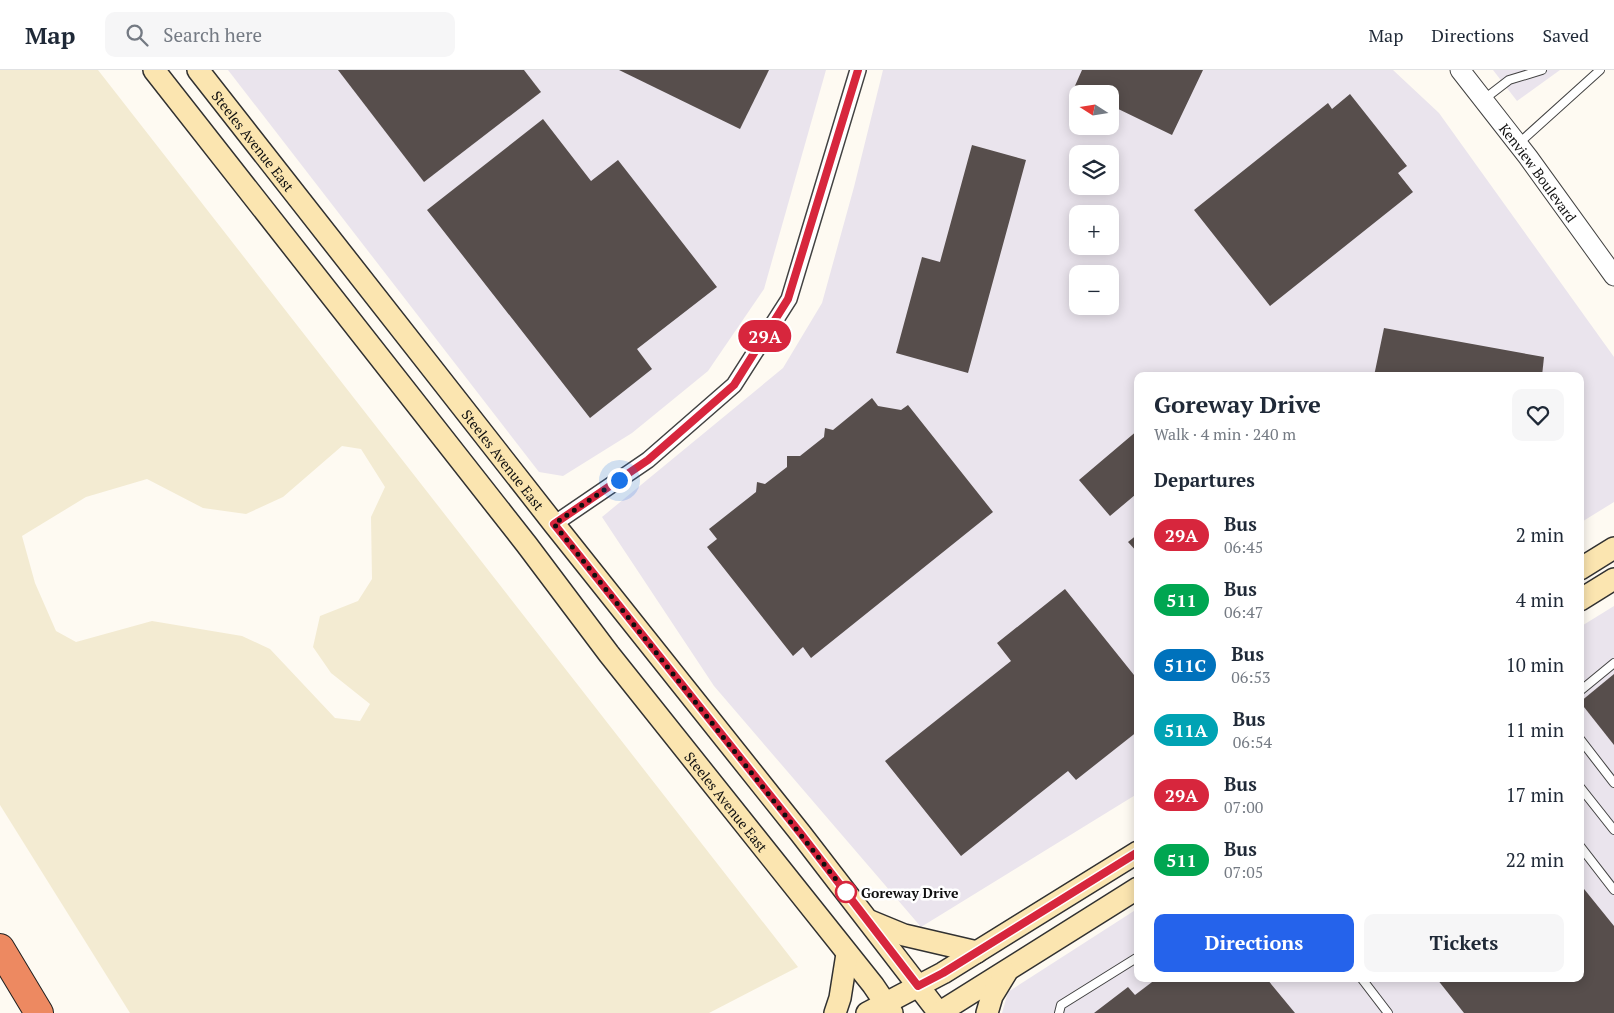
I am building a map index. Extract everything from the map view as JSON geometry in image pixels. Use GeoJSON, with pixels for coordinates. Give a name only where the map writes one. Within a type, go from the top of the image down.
{"type":"FeatureCollection","features":[{"type":"Feature","properties":{"kind":"highway"},"geometry":{"type":"LineString","coordinates":[[0,948],[40,1013]]}},
{"type":"Feature","properties":{"kind":"main road","name":"Steeles Avenue East"},"geometry":{"type":"LineString","coordinates":[[154,70],[527,545],[616,662],[847,954],[882,1010]]}},
{"type":"Feature","properties":{"kind":"main road","name":"Steeles Avenue East"},"geometry":{"type":"LineString","coordinates":[[198,70],[554,524],[801,834],[939,1013]]}},
{"type":"Feature","properties":{"kind":"main road"},"geometry":{"type":"LineString","coordinates":[[1584,567],[1614,548]]}},
{"type":"Feature","properties":{"kind":"main road"},"geometry":{"type":"LineString","coordinates":[[1584,598],[1614,579]]}},
{"type":"Feature","properties":{"kind":"main road"},"geometry":{"type":"LineString","coordinates":[[882,1010],[918,986],[943,973],[1134,854]]}},
{"type":"Feature","properties":{"kind":"main road"},"geometry":{"type":"LineString","coordinates":[[939,1013],[1134,891]]}},
{"type":"Feature","properties":{"kind":"main road"},"geometry":{"type":"LineString","coordinates":[[867,920],[904,936],[976,952]]}},
{"type":"Feature","properties":{"kind":"main road"},"geometry":{"type":"LineString","coordinates":[[835,1013],[840,998],[847,954]]}},
{"type":"Feature","properties":{"kind":"main road"},"geometry":{"type":"LineString","coordinates":[[987,1013],[996,988],[1008,970]]}},
{"type":"Feature","properties":{"kind":"street"},"geometry":{"type":"LineString","coordinates":[[554,524],[648,460],[734,385],[788,299],[858,70]]}},
{"type":"Feature","properties":{"kind":"street","name":"Kenview Boulevard"},"geometry":{"type":"LineString","coordinates":[[1460,70],[1518,144],[1614,276]]}},
{"type":"Feature","properties":{"kind":"lane"},"geometry":{"type":"LineString","coordinates":[[1483,100],[1509,80],[1542,70]]}},
{"type":"Feature","properties":{"kind":"lane"},"geometry":{"type":"LineString","coordinates":[[1518,144],[1600,70]]}},
{"type":"Feature","properties":{"kind":"lane"},"geometry":{"type":"LineString","coordinates":[[1584,688],[1614,663]]}},
{"type":"Feature","properties":{"kind":"lane"},"geometry":{"type":"LineString","coordinates":[[1584,744],[1614,783]]}},
{"type":"Feature","properties":{"kind":"lane"},"geometry":{"type":"LineString","coordinates":[[1584,792],[1614,830]]}},
{"type":"Feature","properties":{"kind":"lane"},"geometry":{"type":"LineString","coordinates":[[1584,851],[1614,890]]}},
{"type":"Feature","properties":{"kind":"lane"},"geometry":{"type":"LineString","coordinates":[[1059,1013],[1061,1005],[1134,959]]}},
{"type":"Feature","properties":{"kind":"lane"},"geometry":{"type":"LineString","coordinates":[[1364,982],[1388,1013]]}},
{"type":"Feature","properties":{"kind":"shaded area"},"geometry":{"type":"Polygon","coordinates":[[[0,70],[98,70],[798,967],[709,1013],[130,1013],[0,805],[0,70]],[[342,446],[283,497],[246,514],[203,508],[147,479],[86,497],[22,536],[35,583],[56,631],[76,642],[152,621],[242,636],[270,649],[335,718],[360,721],[370,704],[331,673],[313,647],[320,616],[358,601],[372,579],[371,517],[385,487],[361,449],[342,446]]]}},
{"type":"Feature","properties":{"kind":"shaded area"},"geometry":{"type":"Polygon","coordinates":[[[228,70],[826,70],[764,289],[708,371],[632,433],[563,476],[539,472],[228,70]]]}},
{"type":"Feature","properties":{"kind":"shaded area"},"geometry":{"type":"Polygon","coordinates":[[[883,70],[1393,70],[1439,113],[1614,357],[1614,502],[1584,521],[1584,372],[1134,372],[1134,796],[921,927],[714,686],[602,517],[783,368],[822,303],[854,187],[883,70]]]}},
{"type":"Feature","properties":{"kind":"shaded area"},"geometry":{"type":"Polygon","coordinates":[[[1493,70],[1560,70],[1517,101],[1493,70]]]}},
{"type":"Feature","properties":{"kind":"shaded area"},"geometry":{"type":"Polygon","coordinates":[[[1614,606],[1614,1013],[1002,1013],[1008,992],[1134,911],[1134,982],[1584,982],[1584,625],[1614,606]]]}},
{"type":"Feature","properties":{"kind":"building"},"geometry":{"type":"Polygon","coordinates":[[[338,70],[524,70],[541,92],[424,182],[338,70]]]}},
{"type":"Feature","properties":{"kind":"building"},"geometry":{"type":"Polygon","coordinates":[[[619,70],[769,70],[740,129],[619,70]]]}},
{"type":"Feature","properties":{"kind":"building"},"geometry":{"type":"Polygon","coordinates":[[[1082,70],[1203,70],[1172,135],[1119,109],[1119,85],[1075,85],[1082,70]]]}},
{"type":"Feature","properties":{"kind":"building"},"geometry":{"type":"Polygon","coordinates":[[[1350,94],[1407,166],[1398,173],[1413,192],[1270,306],[1194,210],[1328,103],[1332,109],[1350,94]]]}},
{"type":"Feature","properties":{"kind":"building"},"geometry":{"type":"Polygon","coordinates":[[[543,119],[591,181],[618,160],[717,287],[637,349],[652,369],[590,418],[427,210],[543,119]]]}},
{"type":"Feature","properties":{"kind":"building"},"geometry":{"type":"Polygon","coordinates":[[[972,145],[1026,160],[968,373],[896,353],[922,257],[940,262],[972,145]]]}},
{"type":"Feature","properties":{"kind":"building"},"geometry":{"type":"Polygon","coordinates":[[[1384,328],[1544,357],[1542,372],[1375,372],[1384,328]]]}},
{"type":"Feature","properties":{"kind":"building"},"geometry":{"type":"Polygon","coordinates":[[[872,398],[878,406],[901,410],[908,405],[993,512],[811,658],[803,647],[793,656],[707,547],[717,539],[709,529],[756,492],[757,482],[765,484],[787,467],[787,456],[800,456],[824,437],[825,428],[833,430],[872,398]]]}},
{"type":"Feature","properties":{"kind":"building"},"geometry":{"type":"Polygon","coordinates":[[[1134,433],[1134,496],[1110,516],[1079,480],[1134,433]]]}},
{"type":"Feature","properties":{"kind":"building"},"geometry":{"type":"Polygon","coordinates":[[[1134,537],[1134,549],[1128,542],[1134,537]]]}},
{"type":"Feature","properties":{"kind":"building"},"geometry":{"type":"Polygon","coordinates":[[[1065,589],[1134,675],[1134,734],[1076,780],[1068,771],[961,856],[885,761],[1011,661],[997,643],[1065,589]]]}},
{"type":"Feature","properties":{"kind":"building"},"geometry":{"type":"Polygon","coordinates":[[[1614,674],[1614,745],[1584,707],[1584,699],[1614,674]]]}},
{"type":"Feature","properties":{"kind":"building"},"geometry":{"type":"Polygon","coordinates":[[[1584,889],[1614,926],[1614,1013],[1464,1013],[1439,982],[1584,982],[1584,889]]]}},
{"type":"Feature","properties":{"kind":"building"},"geometry":{"type":"Polygon","coordinates":[[[1152,982],[1269,982],[1295,1013],[1094,1013],[1128,987],[1135,995],[1152,982]]]}},
{"type":"Feature","properties":{"kind":"bus line","name":"29A"},"geometry":{"type":"LineString","coordinates":[[858,70],[788,299],[734,385],[648,460],[554,524],[801,834],[918,986],[943,973],[1134,854]]}},
{"type":"Feature","properties":{"kind":"place","name":"Goreway Drive"},"geometry":{"type":"Point","coordinates":[846,892]}},
{"type":"Feature","properties":{"kind":"route"},"geometry":{"type":"LineString","coordinates":[[619,480],[554,524],[846,892]]}}]}
